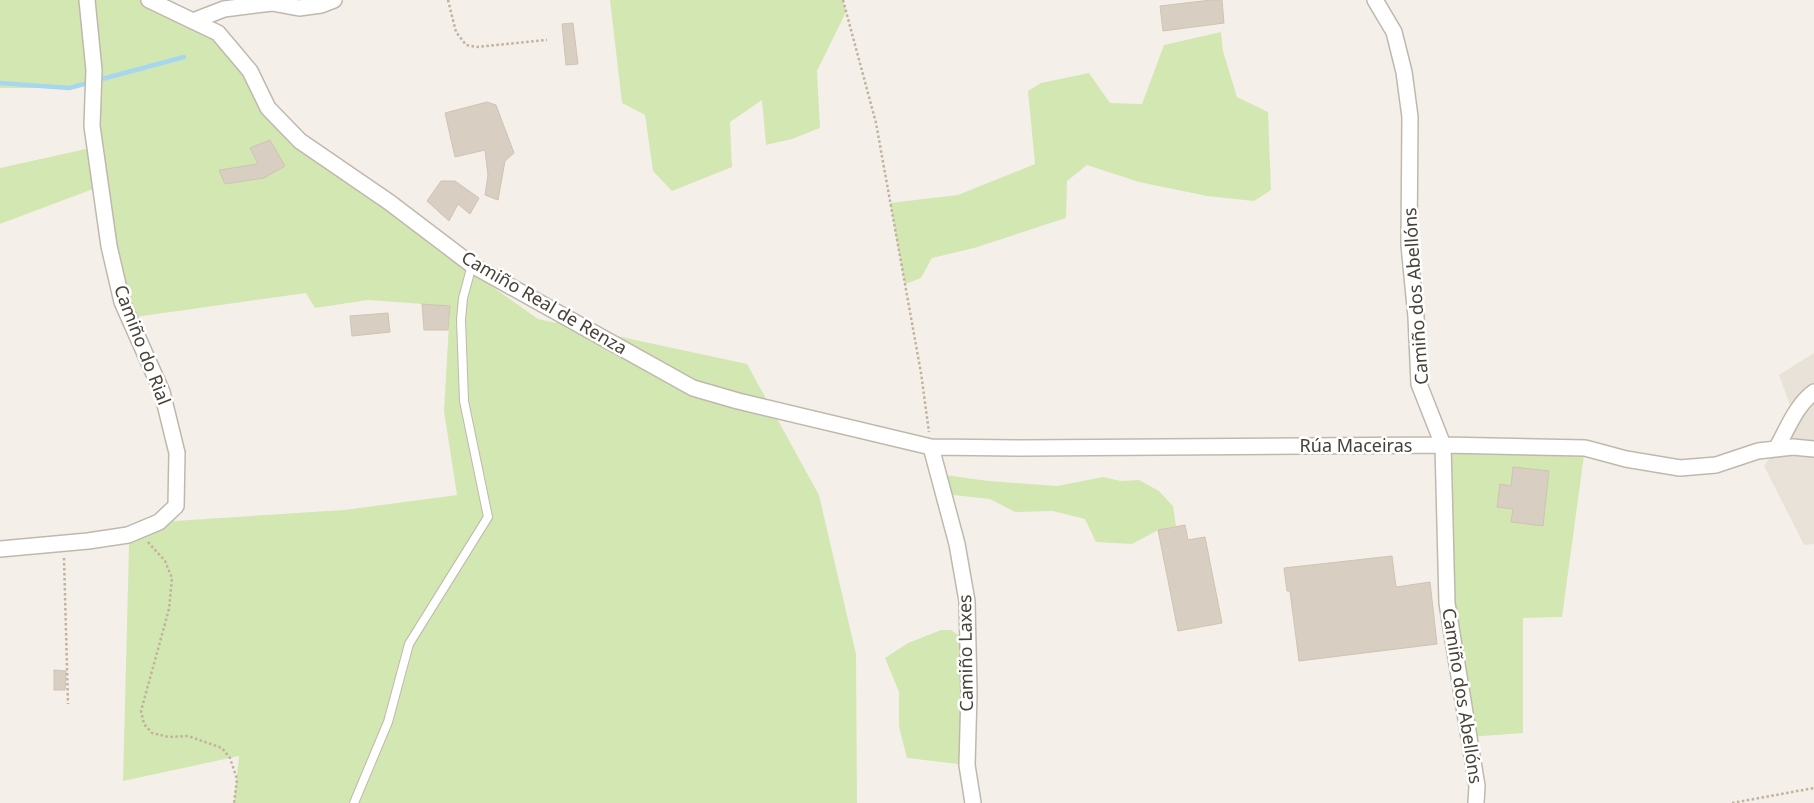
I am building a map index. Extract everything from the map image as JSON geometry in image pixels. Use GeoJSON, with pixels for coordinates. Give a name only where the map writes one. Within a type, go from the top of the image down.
{"type":"FeatureCollection","features":[{"type":"Feature","properties":{"kind":"street","name":"Camiño do Rial"},"geometry":{"type":"LineString","coordinates":[[0,549],[128,535],[159,522],[176,506],[177,453],[162,392],[122,302],[109,246],[92,126],[94,70],[86,0]]}},
{"type":"Feature","properties":{"kind":"street","name":"Camiño Real de Renza"},"geometry":{"type":"LineString","coordinates":[[149,0],[218,33],[250,71],[268,108],[300,141],[389,202],[472,266],[693,388],[767,408],[931,447]]}},
{"type":"Feature","properties":{"kind":"street"},"geometry":{"type":"LineString","coordinates":[[193,21],[224,10],[272,3],[299,8],[321,5],[334,0]]}},
{"type":"Feature","properties":{"kind":"street","name":"Camiño dos Abellóns"},"geometry":{"type":"LineString","coordinates":[[1375,0],[1394,32],[1404,72],[1410,117],[1409,245],[1416,317],[1419,384],[1443,445],[1447,603],[1477,786],[1476,803]]}},
{"type":"Feature","properties":{"kind":"street"},"geometry":{"type":"LineString","coordinates":[[1776,449],[1794,416],[1814,392]]}},
{"type":"Feature","properties":{"kind":"street","name":"Rúa Maceiras"},"geometry":{"type":"LineString","coordinates":[[931,447],[1443,445],[1585,448],[1626,459],[1680,468],[1716,464],[1758,451],[1794,447],[1814,449]]}},
{"type":"Feature","properties":{"kind":"street","name":"Camiño Laxes"},"geometry":{"type":"LineString","coordinates":[[931,447],[956,544],[967,601],[969,693],[967,765],[973,803]]}},
{"type":"Feature","properties":{"kind":"lane"},"geometry":{"type":"LineString","coordinates":[[354,803],[388,722],[409,644],[488,517],[464,402],[461,320],[463,298],[472,266]]}},
{"type":"Feature","properties":{"kind":"path"},"geometry":{"type":"LineString","coordinates":[[448,0],[456,32],[466,45],[477,47],[547,40]]}},
{"type":"Feature","properties":{"kind":"path"},"geometry":{"type":"LineString","coordinates":[[843,0],[876,123],[921,373],[931,447]]}},
{"type":"Feature","properties":{"kind":"path"},"geometry":{"type":"LineString","coordinates":[[137,531],[165,561],[172,578],[169,609],[141,711],[144,724],[152,733],[169,738],[188,736],[222,748],[230,758],[237,778],[234,803]]}},
{"type":"Feature","properties":{"kind":"path"},"geometry":{"type":"LineString","coordinates":[[64,543],[68,704]]}},
{"type":"Feature","properties":{"kind":"path"},"geometry":{"type":"LineString","coordinates":[[1732,803],[1814,788]]}},
{"type":"Feature","properties":{"kind":"shaded area"},"geometry":{"type":"Polygon","coordinates":[[[1814,353],[1814,544],[1804,545],[1764,466],[1776,449],[1794,416],[1779,375],[1814,353]]]}},
{"type":"Feature","properties":{"kind":"green space"},"geometry":{"type":"Polygon","coordinates":[[[0,0],[147,0],[217,34],[265,108],[456,261],[538,319],[747,364],[819,495],[856,654],[857,803],[234,803],[239,756],[123,781],[128,535],[159,522],[344,510],[457,495],[444,411],[450,306],[368,300],[315,308],[306,293],[135,317],[133,326],[101,186],[0,224],[0,168],[95,147],[88,83],[69,88],[0,88],[0,0]]]}},
{"type":"Feature","properties":{"kind":"green space"},"geometry":{"type":"Polygon","coordinates":[[[610,0],[843,0],[846,12],[817,71],[820,128],[792,139],[766,145],[762,100],[730,122],[732,167],[672,191],[653,171],[645,115],[622,103],[610,0]]]}},
{"type":"Feature","properties":{"kind":"green space"},"geometry":{"type":"Polygon","coordinates":[[[1221,32],[1223,51],[1237,97],[1268,112],[1271,190],[1254,201],[1207,196],[1139,182],[1087,165],[1067,181],[1066,218],[974,248],[932,258],[921,278],[905,284],[890,203],[958,195],[1035,164],[1028,91],[1041,83],[1089,73],[1110,103],[1142,104],[1164,45],[1221,32]]]}},
{"type":"Feature","properties":{"kind":"green space"},"geometry":{"type":"Polygon","coordinates":[[[1443,445],[1585,448],[1562,617],[1523,618],[1523,733],[1469,737],[1447,603],[1443,445]]]}},
{"type":"Feature","properties":{"kind":"green space"},"geometry":{"type":"Polygon","coordinates":[[[938,474],[988,481],[1057,486],[1103,477],[1121,481],[1139,480],[1159,491],[1173,506],[1176,526],[1158,530],[1132,544],[1096,542],[1085,519],[1053,511],[1015,512],[990,499],[944,494],[938,474]]]}},
{"type":"Feature","properties":{"kind":"green space"},"geometry":{"type":"Polygon","coordinates":[[[941,630],[951,630],[968,642],[967,765],[907,758],[899,727],[899,692],[885,658],[908,643],[941,630]]]}},
{"type":"Feature","properties":{"kind":"building"},"geometry":{"type":"Polygon","coordinates":[[[1222,0],[1224,23],[1163,31],[1160,6],[1222,0]]]}},
{"type":"Feature","properties":{"kind":"building"},"geometry":{"type":"Polygon","coordinates":[[[573,23],[578,64],[566,65],[562,24],[573,23]]]}},
{"type":"Feature","properties":{"kind":"building"},"geometry":{"type":"Polygon","coordinates":[[[487,102],[496,105],[514,153],[505,161],[498,200],[485,195],[488,175],[485,150],[455,157],[445,113],[487,102]]]}},
{"type":"Feature","properties":{"kind":"building"},"geometry":{"type":"Polygon","coordinates":[[[270,140],[285,166],[264,178],[225,184],[219,170],[258,164],[250,148],[270,140]]]}},
{"type":"Feature","properties":{"kind":"building"},"geometry":{"type":"Polygon","coordinates":[[[441,181],[455,181],[479,198],[470,214],[458,204],[449,221],[427,201],[441,181]]]}},
{"type":"Feature","properties":{"kind":"building"},"geometry":{"type":"Polygon","coordinates":[[[422,304],[450,306],[448,330],[424,330],[422,304]]]}},
{"type":"Feature","properties":{"kind":"building"},"geometry":{"type":"Polygon","coordinates":[[[388,313],[390,332],[352,336],[350,316],[388,313]]]}},
{"type":"Feature","properties":{"kind":"building"},"geometry":{"type":"Polygon","coordinates":[[[1513,467],[1549,471],[1543,526],[1511,522],[1513,509],[1497,507],[1500,484],[1511,486],[1513,467]]]}},
{"type":"Feature","properties":{"kind":"building"},"geometry":{"type":"Polygon","coordinates":[[[1185,525],[1188,540],[1205,537],[1222,623],[1178,631],[1158,530],[1185,525]]]}},
{"type":"Feature","properties":{"kind":"building"},"geometry":{"type":"Polygon","coordinates":[[[1392,556],[1396,587],[1430,582],[1437,644],[1299,661],[1290,591],[1287,591],[1284,568],[1392,556]]]}},
{"type":"Feature","properties":{"kind":"building"},"geometry":{"type":"Polygon","coordinates":[[[54,670],[66,671],[65,690],[54,690],[54,670]]]}},
{"type":"Feature","properties":{"kind":"waterway"},"geometry":{"type":"LineString","coordinates":[[102,79],[184,57]]}},
{"type":"Feature","properties":{"kind":"waterway"},"geometry":{"type":"LineString","coordinates":[[0,83],[69,88],[88,83]]}}]}
